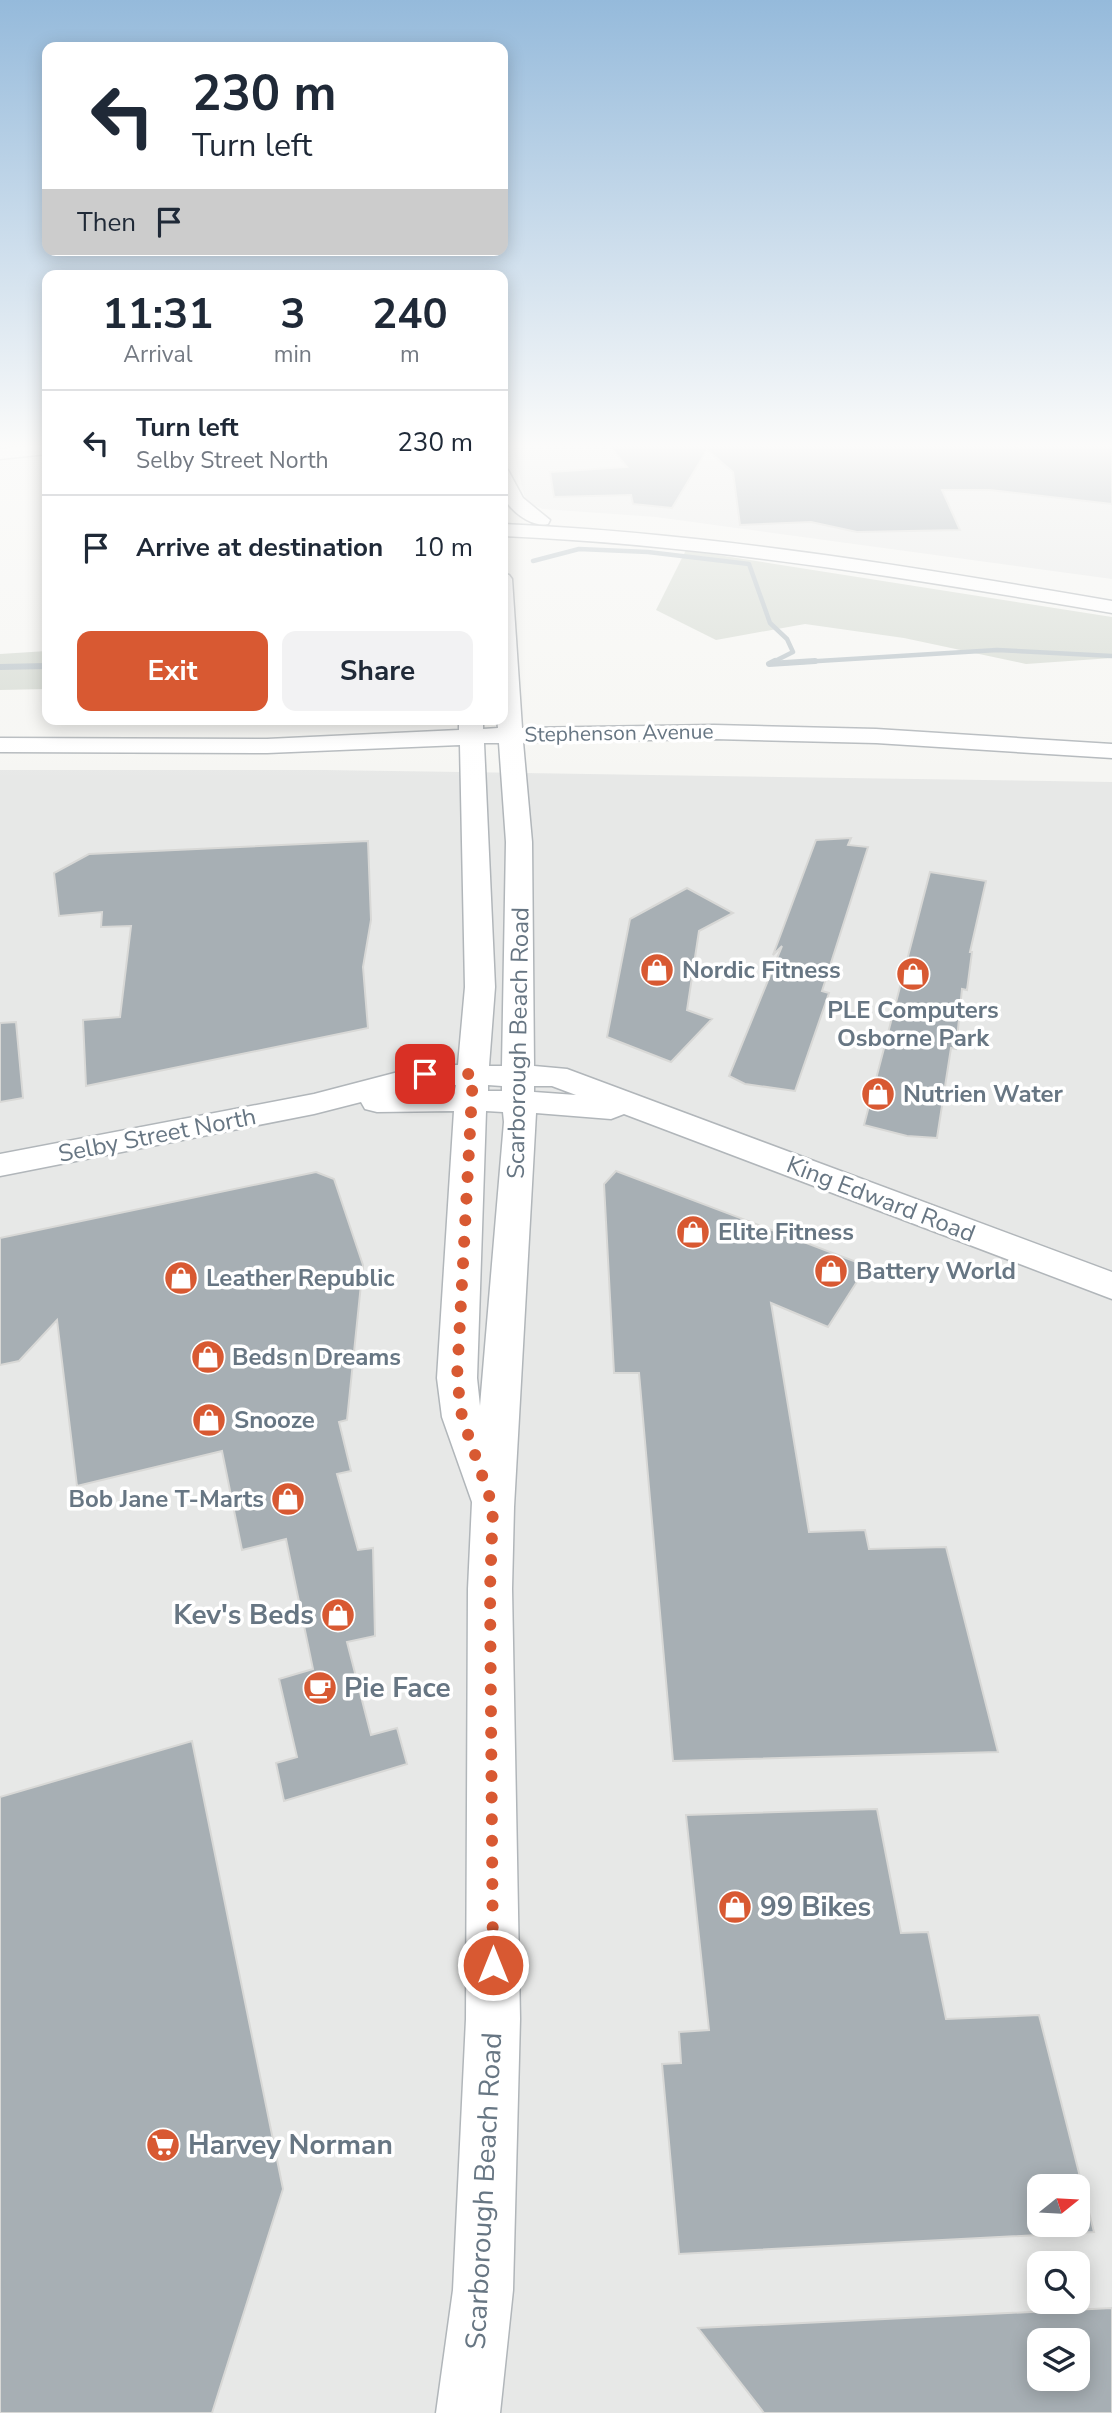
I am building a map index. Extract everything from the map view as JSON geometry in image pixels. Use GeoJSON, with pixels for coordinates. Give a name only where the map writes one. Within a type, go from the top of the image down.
{"type":"FeatureCollection","features":[{"type":"Feature","properties":{"kind":"main road"},"geometry":{"type":"LineString","coordinates":[[810,557],[1112,607]]}},
{"type":"Feature","properties":{"kind":"main road"},"geometry":{"type":"LineString","coordinates":[[874,557],[1112,593]]}},
{"type":"Feature","properties":{"kind":"main road","name":"Stephenson Avenue"},"geometry":{"type":"LineString","coordinates":[[508,723],[711,714],[1112,736]]}},
{"type":"Feature","properties":{"kind":"main road","name":"Stephenson Avenue"},"geometry":{"type":"LineString","coordinates":[[508,723],[876,736],[1112,751]]}},
{"type":"Feature","properties":{"kind":"main road","name":"Scarborough Beach Road"},"geometry":{"type":"LineString","coordinates":[[468,2413],[483,2290],[493,2019],[494,1805],[490,1589],[493,1507],[521,1122],[518,1088],[519,842],[508,723]]}},
{"type":"Feature","properties":{"kind":"main road","name":"Stephenson Avenue"},"geometry":{"type":"LineString","coordinates":[[0,746],[267,746],[493,725]]}},
{"type":"Feature","properties":{"kind":"main road","name":"Scarborough Beach Road"},"geometry":{"type":"LineString","coordinates":[[471,728],[480,987],[457,1378],[462,1417],[493,1507]]}},
{"type":"Feature","properties":{"kind":"main road","name":"King Edward Road"},"geometry":{"type":"LineString","coordinates":[[472,1088],[518,1088],[649,1113],[1112,1286]]}},
{"type":"Feature","properties":{"kind":"main road","name":"Selby Street North"},"geometry":{"type":"LineString","coordinates":[[0,1165],[314,1104],[432,1100],[472,1088]]}},
{"type":"Feature","properties":{"kind":"shaded area"},"geometry":{"type":"Polygon","coordinates":[[[683,557],[728,557],[1112,617],[1112,658],[1026,664],[904,638],[805,624],[716,640],[656,610],[683,557]]]}},
{"type":"Feature","properties":{"kind":"shaded area"},"geometry":{"type":"Polygon","coordinates":[[[947,557],[1112,557],[1112,579],[947,557]]]}},
{"type":"Feature","properties":{"kind":"shaded area"},"geometry":{"type":"Polygon","coordinates":[[[42,651],[42,689],[0,690],[0,654],[42,651]]]}},
{"type":"Feature","properties":{"kind":"shaded area"},"geometry":{"type":"Polygon","coordinates":[[[0,770],[325,770],[1112,782],[1112,2413],[0,2413],[0,770]]]}},
{"type":"Feature","properties":{"kind":"building"},"geometry":{"type":"Polygon","coordinates":[[[851,838],[848,845],[868,847],[822,991],[829,993],[795,1091],[745,1084],[729,1076],[782,946],[773,955],[816,840],[851,838]]]}},
{"type":"Feature","properties":{"kind":"building"},"geometry":{"type":"Polygon","coordinates":[[[368,841],[371,920],[363,967],[368,1028],[86,1086],[83,1020],[120,1017],[131,926],[101,927],[102,912],[59,916],[54,873],[89,854],[368,841]]]}},
{"type":"Feature","properties":{"kind":"building"},"geometry":{"type":"Polygon","coordinates":[[[930,872],[986,881],[970,952],[967,990],[962,989],[956,1049],[951,1048],[937,1138],[907,1136],[864,1125],[930,872]]]}},
{"type":"Feature","properties":{"kind":"building","name":"Nordic Fitness"},"geometry":{"type":"Polygon","coordinates":[[[687,888],[733,913],[699,931],[687,1010],[712,1019],[671,1062],[607,1037],[630,919],[687,888]]]}},
{"type":"Feature","properties":{"kind":"building"},"geometry":{"type":"Polygon","coordinates":[[[16,1022],[23,1098],[0,1102],[0,1023],[16,1022]]]}},
{"type":"Feature","properties":{"kind":"building"},"geometry":{"type":"Polygon","coordinates":[[[616,1171],[867,1266],[828,1327],[771,1303],[809,1532],[865,1530],[869,1549],[946,1547],[998,1752],[673,1761],[639,1373],[614,1373],[604,1184],[616,1171]]]}},
{"type":"Feature","properties":{"kind":"building"},"geometry":{"type":"Polygon","coordinates":[[[316,1172],[334,1179],[363,1265],[347,1420],[339,1422],[351,1471],[337,1474],[358,1550],[373,1548],[375,1636],[347,1642],[371,1735],[397,1728],[407,1764],[284,1801],[276,1763],[297,1757],[279,1679],[313,1669],[286,1539],[242,1550],[222,1451],[77,1486],[57,1320],[19,1361],[0,1365],[0,1238],[316,1172]]]}},
{"type":"Feature","properties":{"kind":"building"},"geometry":{"type":"Polygon","coordinates":[[[192,1741],[283,2189],[212,2413],[0,2413],[0,1797],[192,1741]]]}},
{"type":"Feature","properties":{"kind":"building"},"geometry":{"type":"Polygon","coordinates":[[[877,1809],[901,1933],[928,1932],[946,2019],[1039,2015],[1079,2174],[1027,2174],[1027,2236],[679,2254],[662,2064],[681,2063],[679,2032],[709,2030],[686,1815],[877,1809]]]}},
{"type":"Feature","properties":{"kind":"building"},"geometry":{"type":"Polygon","coordinates":[[[1090,2216],[1094,2232],[1090,2232],[1090,2216]]]}},
{"type":"Feature","properties":{"kind":"building"},"geometry":{"type":"Polygon","coordinates":[[[1112,2308],[1112,2413],[764,2413],[698,2328],[1027,2312],[1090,2314],[1090,2309],[1112,2308]]]}},
{"type":"Feature","properties":{"kind":"waterway"},"geometry":{"type":"LineString","coordinates":[[533,561],[550,557]]}},
{"type":"Feature","properties":{"kind":"waterway"},"geometry":{"type":"LineString","coordinates":[[687,557],[749,564],[770,623],[787,639],[793,652],[769,664],[815,661]]}},
{"type":"Feature","properties":{"kind":"waterway"},"geometry":{"type":"LineString","coordinates":[[786,663],[997,650],[1112,656]]}},
{"type":"Feature","properties":{"kind":"waterway"},"geometry":{"type":"LineString","coordinates":[[0,667],[42,666]]}},
{"type":"Feature","properties":{"kind":"place","name":"Nordic Fitness"},"geometry":{"type":"Point","coordinates":[657,970]}},
{"type":"Feature","properties":{"kind":"place","name":"PLE Computers Osborne Park"},"geometry":{"type":"Point","coordinates":[913,974]}},
{"type":"Feature","properties":{"kind":"place","name":"Nutrien Water"},"geometry":{"type":"Point","coordinates":[878,1094]}},
{"type":"Feature","properties":{"kind":"place","name":"Elite Fitness"},"geometry":{"type":"Point","coordinates":[693,1232]}},
{"type":"Feature","properties":{"kind":"place","name":"Battery World"},"geometry":{"type":"Point","coordinates":[831,1271]}},
{"type":"Feature","properties":{"kind":"place","name":"Leather Republic"},"geometry":{"type":"Point","coordinates":[181,1278]}},
{"type":"Feature","properties":{"kind":"place","name":"Beds n Dreams"},"geometry":{"type":"Point","coordinates":[208,1357]}},
{"type":"Feature","properties":{"kind":"place","name":"Snooze"},"geometry":{"type":"Point","coordinates":[209,1420]}},
{"type":"Feature","properties":{"kind":"place","name":"Bob Jane T-Marts"},"geometry":{"type":"Point","coordinates":[288,1499]}},
{"type":"Feature","properties":{"kind":"place","name":"Kev's Beds"},"geometry":{"type":"Point","coordinates":[338,1615]}},
{"type":"Feature","properties":{"kind":"place","name":"Pie Face"},"geometry":{"type":"Point","coordinates":[320,1688]}},
{"type":"Feature","properties":{"kind":"place","name":"99 Bikes"},"geometry":{"type":"Point","coordinates":[735,1907]}},
{"type":"Feature","properties":{"kind":"place","name":"Harvey Norman"},"geometry":{"type":"Point","coordinates":[163,2145]}},
{"type":"Feature","properties":{"kind":"route"},"geometry":{"type":"LineString","coordinates":[[425,1074],[473,1074],[457,1378],[462,1417],[493,1507],[490,1589],[494,1805],[493,1965]]}}]}
